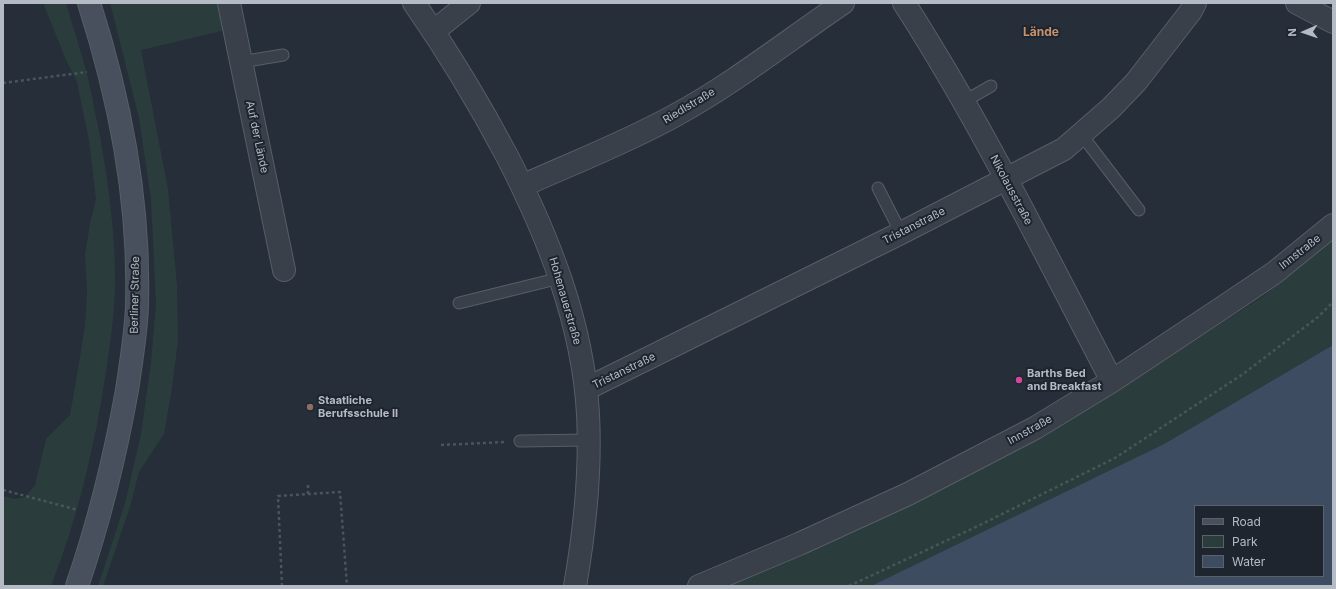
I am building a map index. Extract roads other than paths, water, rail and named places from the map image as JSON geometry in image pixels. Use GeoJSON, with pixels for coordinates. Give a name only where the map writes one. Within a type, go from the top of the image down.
{"type":"FeatureCollection","features":[{"type":"Feature","properties":{"kind":"main road","name":"Berliner Straße"},"geometry":{"type":"LineString","coordinates":[[77,586],[100,514],[113,460],[134,340],[137,306],[136,232],[129,175],[118,114],[98,31],[89,3]]}},
{"type":"Feature","properties":{"kind":"street","name":"Auf der Lände"},"geometry":{"type":"LineString","coordinates":[[229,3],[284,270]]}},
{"type":"Feature","properties":{"kind":"street","name":"Hohenauerstraße"},"geometry":{"type":"LineString","coordinates":[[414,3],[434,31],[485,114],[522,186],[551,251],[570,310],[586,390],[589,440],[588,489],[575,586]]}},
{"type":"Feature","properties":{"kind":"street"},"geometry":{"type":"LineString","coordinates":[[434,31],[469,3]]}},
{"type":"Feature","properties":{"kind":"street","name":"Riedlstraße"},"geometry":{"type":"LineString","coordinates":[[522,186],[627,140],[675,116],[731,80],[843,3]]}},
{"type":"Feature","properties":{"kind":"street","name":"Nikolausstraße"},"geometry":{"type":"LineString","coordinates":[[904,3],[928,40],[963,102],[1112,381]]}},
{"type":"Feature","properties":{"kind":"street","name":"Tristanstraße"},"geometry":{"type":"LineString","coordinates":[[586,390],[901,233],[1064,149],[1111,108],[1136,82],[1195,3]]}},
{"type":"Feature","properties":{"kind":"street"},"geometry":{"type":"LineString","coordinates":[[1297,3],[1333,22]]}},
{"type":"Feature","properties":{"kind":"street","name":"Innstraße"},"geometry":{"type":"LineString","coordinates":[[699,586],[800,544],[908,494],[1034,428],[1112,381],[1274,273],[1333,225]]}},
{"type":"Feature","properties":{"kind":"lane"},"geometry":{"type":"LineString","coordinates":[[242,62],[283,55]]}},
{"type":"Feature","properties":{"kind":"lane"},"geometry":{"type":"LineString","coordinates":[[963,102],[991,86]]}},
{"type":"Feature","properties":{"kind":"lane"},"geometry":{"type":"LineString","coordinates":[[1081,134],[1139,210]]}},
{"type":"Feature","properties":{"kind":"lane"},"geometry":{"type":"LineString","coordinates":[[878,188],[901,233]]}},
{"type":"Feature","properties":{"kind":"lane"},"geometry":{"type":"LineString","coordinates":[[459,303],[560,278]]}},
{"type":"Feature","properties":{"kind":"lane"},"geometry":{"type":"LineString","coordinates":[[520,441],[589,440]]}},
{"type":"Feature","properties":{"kind":"water"},"geometry":{"type":"Polygon","coordinates":[[[1333,345],[1333,586],[871,586],[1164,444],[1333,345]]]}},
{"type":"Feature","properties":{"kind":"place","name":"Barths Bed and Breakfast"},"geometry":{"type":"Point","coordinates":[1019,380]}},
{"type":"Feature","properties":{"kind":"place","name":"Staatliche Berufsschule II"},"geometry":{"type":"Point","coordinates":[310,407]}},
{"type":"Feature","properties":{"kind":"district","name":"Lände"},"geometry":{"type":"Point","coordinates":[1041,32]}}]}
